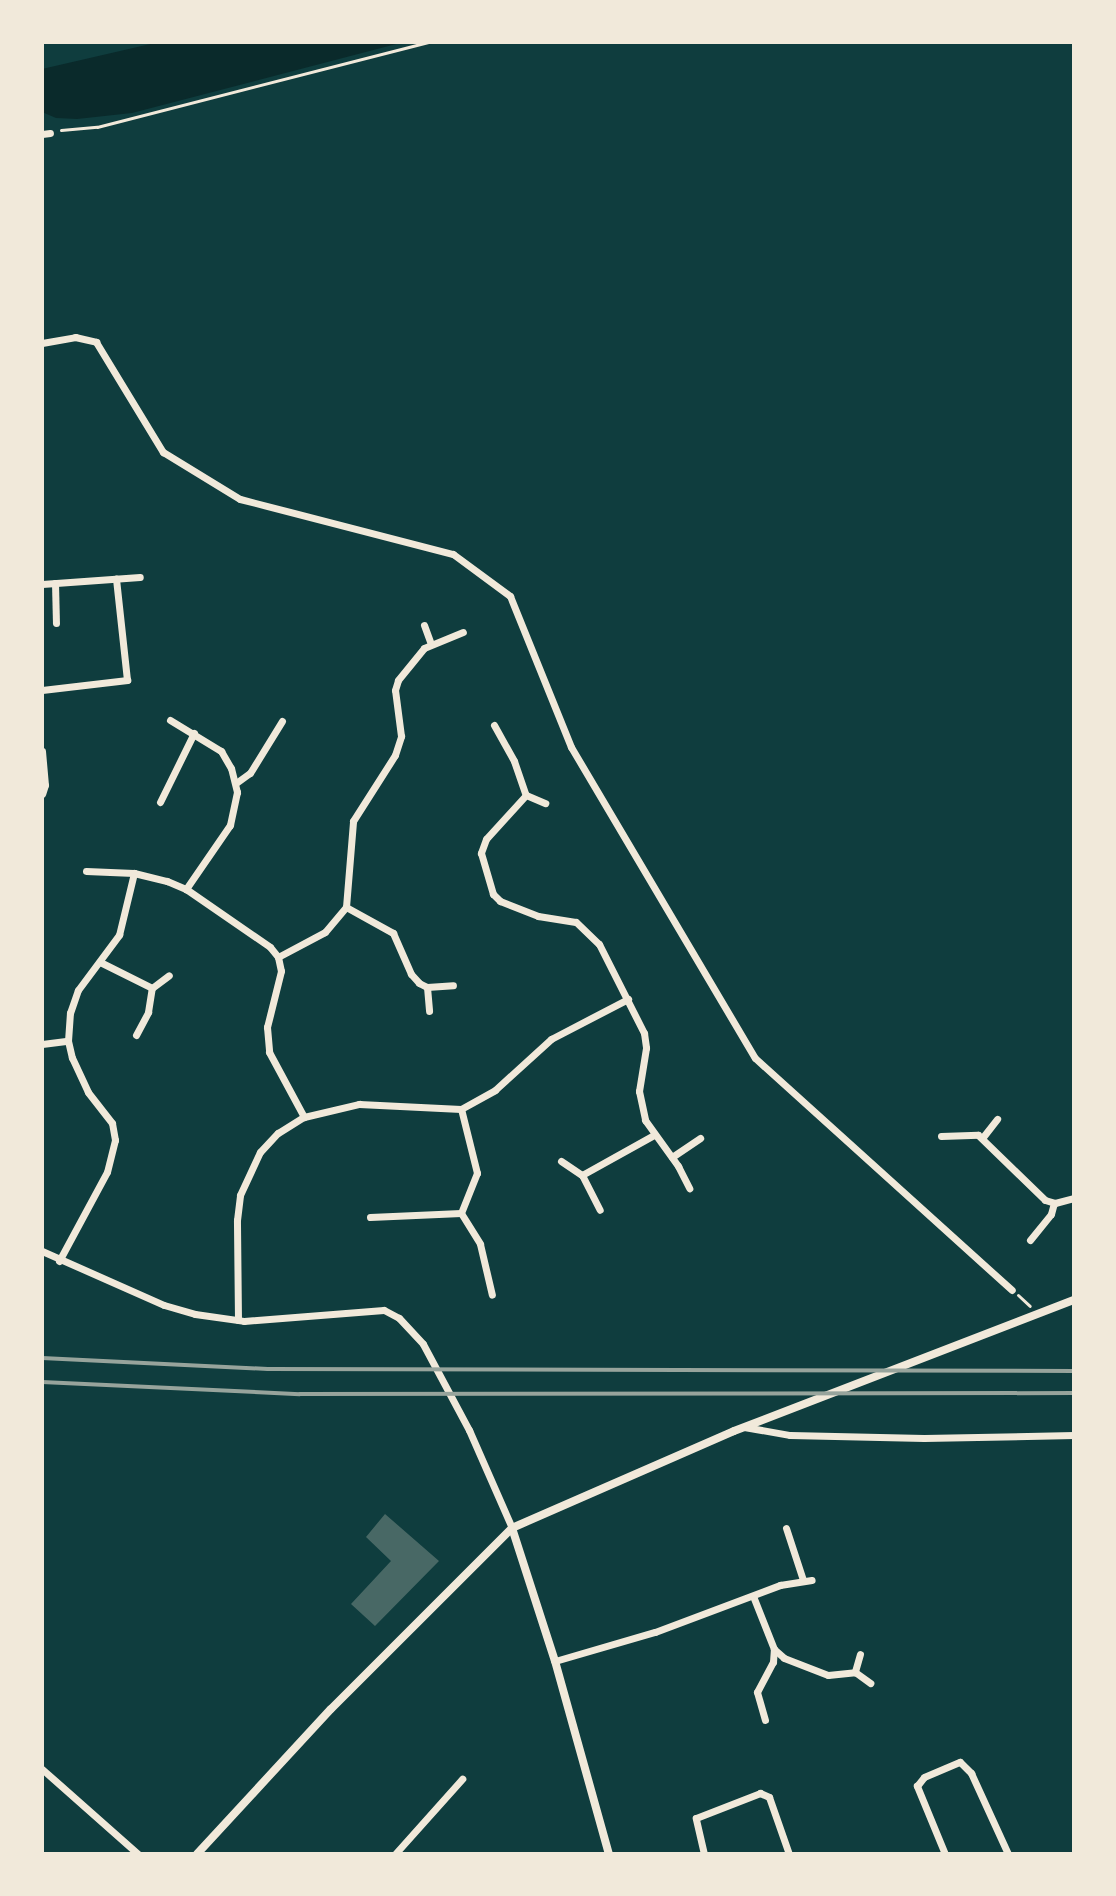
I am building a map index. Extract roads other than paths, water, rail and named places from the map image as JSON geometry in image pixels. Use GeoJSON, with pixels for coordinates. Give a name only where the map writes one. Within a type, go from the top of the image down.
{"type":"FeatureCollection","features":[{"type":"Feature","properties":{"kind":"street"},"geometry":{"type":"LineString","coordinates":[[42,343],[75,337],[96,342],[163,452],[240,499],[453,554],[510,596],[571,747],[755,1058],[1012,1290]]}},
{"type":"Feature","properties":{"kind":"street"},"geometry":{"type":"LineString","coordinates":[[42,584],[140,577]]}},
{"type":"Feature","properties":{"kind":"street"},"geometry":{"type":"LineString","coordinates":[[42,690],[127,680],[116,579]]}},
{"type":"Feature","properties":{"kind":"street"},"geometry":{"type":"LineString","coordinates":[[55,583],[56,623]]}},
{"type":"Feature","properties":{"kind":"street"},"geometry":{"type":"LineString","coordinates":[[424,625],[431,644]]}},
{"type":"Feature","properties":{"kind":"street"},"geometry":{"type":"LineString","coordinates":[[278,957],[325,932],[346,907],[353,821],[395,755],[401,736],[395,690],[398,680],[414,657],[431,644],[463,632]]}},
{"type":"Feature","properties":{"kind":"street"},"geometry":{"type":"LineString","coordinates":[[170,720],[221,751],[236,783],[237,802],[230,825],[186,889]]}},
{"type":"Feature","properties":{"kind":"street"},"geometry":{"type":"LineString","coordinates":[[236,783],[250,773],[282,721]]}},
{"type":"Feature","properties":{"kind":"street"},"geometry":{"type":"LineString","coordinates":[[494,725],[514,761],[526,795],[545,803]]}},
{"type":"Feature","properties":{"kind":"street"},"geometry":{"type":"LineString","coordinates":[[160,802],[194,733]]}},
{"type":"Feature","properties":{"kind":"street"},"geometry":{"type":"LineString","coordinates":[[42,751],[45,785],[42,794]]}},
{"type":"Feature","properties":{"kind":"street"},"geometry":{"type":"LineString","coordinates":[[526,795],[486,839],[481,853],[493,894],[500,901],[538,916],[576,922],[591,933],[644,1033],[646,1048],[640,1099],[645,1120],[672,1157],[689,1188]]}},
{"type":"Feature","properties":{"kind":"street"},"geometry":{"type":"LineString","coordinates":[[86,871],[134,873],[186,889],[270,947],[278,957],[281,971],[267,1038],[269,1052],[304,1117]]}},
{"type":"Feature","properties":{"kind":"street"},"geometry":{"type":"LineString","coordinates":[[59,1261],[107,1172],[115,1140],[112,1123],[77,1073],[68,1041],[70,1013],[78,990],[126,920],[134,873]]}},
{"type":"Feature","properties":{"kind":"street"},"geometry":{"type":"LineString","coordinates":[[346,907],[393,933],[411,974],[427,987],[453,985]]}},
{"type":"Feature","properties":{"kind":"street"},"geometry":{"type":"LineString","coordinates":[[100,962],[152,988]]}},
{"type":"Feature","properties":{"kind":"street"},"geometry":{"type":"LineString","coordinates":[[136,1035],[148,1012],[152,988],[169,975]]}},
{"type":"Feature","properties":{"kind":"street"},"geometry":{"type":"LineString","coordinates":[[427,987],[429,1011]]}},
{"type":"Feature","properties":{"kind":"street"},"geometry":{"type":"LineString","coordinates":[[238,1320],[237,1220],[240,1195],[260,1152],[278,1133],[304,1117],[359,1104],[461,1109],[495,1090],[551,1039],[628,999]]}},
{"type":"Feature","properties":{"kind":"street"},"geometry":{"type":"LineString","coordinates":[[42,1044],[68,1041]]}},
{"type":"Feature","properties":{"kind":"street"},"geometry":{"type":"LineString","coordinates":[[461,1109],[477,1173],[461,1213]]}},
{"type":"Feature","properties":{"kind":"street"},"geometry":{"type":"LineString","coordinates":[[983,1137],[997,1119]]}},
{"type":"Feature","properties":{"kind":"street"},"geometry":{"type":"LineString","coordinates":[[941,1136],[969,1133],[983,1137],[1045,1200],[1054,1203],[1074,1198]]}},
{"type":"Feature","properties":{"kind":"street"},"geometry":{"type":"LineString","coordinates":[[582,1175],[654,1135]]}},
{"type":"Feature","properties":{"kind":"street"},"geometry":{"type":"LineString","coordinates":[[672,1157],[700,1138]]}},
{"type":"Feature","properties":{"kind":"street"},"geometry":{"type":"LineString","coordinates":[[561,1161],[582,1175],[600,1210]]}},
{"type":"Feature","properties":{"kind":"street"},"geometry":{"type":"LineString","coordinates":[[1030,1240],[1051,1214],[1054,1203]]}},
{"type":"Feature","properties":{"kind":"street"},"geometry":{"type":"LineString","coordinates":[[370,1217],[461,1213]]}},
{"type":"Feature","properties":{"kind":"street"},"geometry":{"type":"LineString","coordinates":[[461,1213],[480,1244],[492,1295]]}},
{"type":"Feature","properties":{"kind":"street"},"geometry":{"type":"LineString","coordinates":[[42,1251],[164,1305],[195,1314],[238,1320],[384,1310],[399,1318],[423,1344],[469,1430],[512,1528],[555,1661],[606,1852]]}},
{"type":"Feature","properties":{"kind":"street"},"geometry":{"type":"LineString","coordinates":[[197,1854],[331,1709],[512,1528],[734,1431],[1074,1300]]}},
{"type":"Feature","properties":{"kind":"street"},"geometry":{"type":"LineString","coordinates":[[744,1427],[790,1435],[924,1438],[1074,1435]]}},
{"type":"Feature","properties":{"kind":"street"},"geometry":{"type":"LineString","coordinates":[[555,1661],[655,1632],[753,1596],[808,1580],[786,1528]]}},
{"type":"Feature","properties":{"kind":"street"},"geometry":{"type":"LineString","coordinates":[[753,1596],[774,1649],[773,1662],[757,1692],[765,1720]]}},
{"type":"Feature","properties":{"kind":"street"},"geometry":{"type":"LineString","coordinates":[[774,1649],[784,1658],[828,1675],[855,1672],[870,1683]]}},
{"type":"Feature","properties":{"kind":"street"},"geometry":{"type":"LineString","coordinates":[[855,1672],[860,1654]]}},
{"type":"Feature","properties":{"kind":"street"},"geometry":{"type":"LineString","coordinates":[[945,1854],[917,1786],[924,1777],[960,1762],[971,1773],[1008,1854]]}},
{"type":"Feature","properties":{"kind":"street"},"geometry":{"type":"LineString","coordinates":[[42,1769],[138,1854]]}},
{"type":"Feature","properties":{"kind":"street"},"geometry":{"type":"LineString","coordinates":[[395,1854],[462,1779]]}},
{"type":"Feature","properties":{"kind":"street"},"geometry":{"type":"LineString","coordinates":[[704,1854],[696,1818],[760,1793],[769,1797],[789,1854]]}},
{"type":"Feature","properties":{"kind":"water"},"geometry":{"type":"Polygon","coordinates":[[[159,42],[404,42],[132,113],[77,119],[56,118],[42,112],[42,69],[159,42]]]}},
{"type":"Feature","properties":{"kind":"railway"},"geometry":{"type":"LineString","coordinates":[[42,1358],[268,1369],[1074,1371]]}},
{"type":"Feature","properties":{"kind":"railway"},"geometry":{"type":"LineString","coordinates":[[42,1382],[300,1394],[1074,1393]]}}]}
